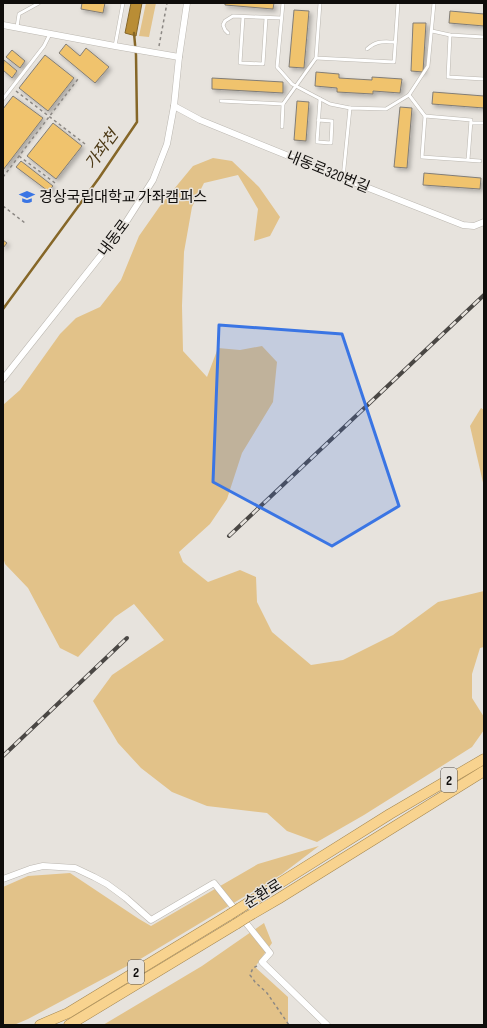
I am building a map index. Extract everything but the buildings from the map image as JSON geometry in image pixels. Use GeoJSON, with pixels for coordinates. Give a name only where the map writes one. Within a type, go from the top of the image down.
{"type":"FeatureCollection","features":[{"type":"Feature","properties":{"kind":"highway"},"geometry":{"type":"LineString","coordinates":[[413,801],[484,752]]}},
{"type":"Feature","properties":{"kind":"highway","name":"순환로"},"geometry":{"type":"LineString","coordinates":[[40,1025],[68,1013],[484,759]]}},
{"type":"Feature","properties":{"kind":"highway","name":"순환로"},"geometry":{"type":"LineString","coordinates":[[69,1025],[484,771]]}},
{"type":"Feature","properties":{"kind":"highway"},"geometry":{"type":"LineString","coordinates":[[420,811],[484,778]]}},
{"type":"Feature","properties":{"kind":"street","name":"내동로"},"geometry":{"type":"LineString","coordinates":[[3,379],[121,230],[153,180],[167,144],[174,106],[187,3]]}},
{"type":"Feature","properties":{"kind":"street"},"geometry":{"type":"LineString","coordinates":[[3,25],[179,57]]}},
{"type":"Feature","properties":{"kind":"street","name":"내동로320번길"},"geometry":{"type":"LineString","coordinates":[[174,106],[200,120],[463,225],[474,226],[484,222]]}},
{"type":"Feature","properties":{"kind":"street"},"geometry":{"type":"LineString","coordinates":[[3,879],[43,866],[75,868],[107,884],[151,920],[214,883],[270,953],[262,962],[327,1025]]}},
{"type":"Feature","properties":{"kind":"lane"},"geometry":{"type":"LineString","coordinates":[[17,27],[19,14],[38,3]]}},
{"type":"Feature","properties":{"kind":"lane"},"geometry":{"type":"LineString","coordinates":[[116,46],[123,3]]}},
{"type":"Feature","properties":{"kind":"lane"},"geometry":{"type":"LineString","coordinates":[[282,3],[277,67],[292,84],[330,104],[350,108],[386,109],[409,95],[428,66],[434,3]]}},
{"type":"Feature","properties":{"kind":"lane"},"geometry":{"type":"LineString","coordinates":[[282,127],[283,104],[316,58],[320,3]]}},
{"type":"Feature","properties":{"kind":"lane"},"geometry":{"type":"LineString","coordinates":[[316,58],[394,62],[398,3]]}},
{"type":"Feature","properties":{"kind":"lane"},"geometry":{"type":"LineString","coordinates":[[228,33],[223,25],[225,21],[232,16],[281,18]]}},
{"type":"Feature","properties":{"kind":"lane"},"geometry":{"type":"LineString","coordinates":[[243,17],[240,63],[263,64],[266,18]]}},
{"type":"Feature","properties":{"kind":"lane"},"geometry":{"type":"LineString","coordinates":[[432,30],[450,35],[484,37]]}},
{"type":"Feature","properties":{"kind":"lane"},"geometry":{"type":"LineString","coordinates":[[3,99],[44,46],[50,34]]}},
{"type":"Feature","properties":{"kind":"lane"},"geometry":{"type":"LineString","coordinates":[[450,35],[448,77],[484,79]]}},
{"type":"Feature","properties":{"kind":"lane"},"geometry":{"type":"LineString","coordinates":[[367,49],[373,44],[379,42],[396,42]]}},
{"type":"Feature","properties":{"kind":"lane"},"geometry":{"type":"LineString","coordinates":[[409,95],[425,116],[422,157],[480,160]]}},
{"type":"Feature","properties":{"kind":"lane"},"geometry":{"type":"LineString","coordinates":[[318,120],[332,121],[331,143],[317,142],[318,120],[320,99]]}},
{"type":"Feature","properties":{"kind":"lane"},"geometry":{"type":"LineString","coordinates":[[221,101],[283,104]]}},
{"type":"Feature","properties":{"kind":"lane"},"geometry":{"type":"LineString","coordinates":[[343,178],[350,108]]}},
{"type":"Feature","properties":{"kind":"lane"},"geometry":{"type":"LineString","coordinates":[[425,116],[471,120],[470,122],[484,123]]}},
{"type":"Feature","properties":{"kind":"lane"},"geometry":{"type":"LineString","coordinates":[[468,160],[470,122]]}},
{"type":"Feature","properties":{"kind":"path"},"geometry":{"type":"LineString","coordinates":[[156,53],[167,3]]}},
{"type":"Feature","properties":{"kind":"path"},"geometry":{"type":"LineString","coordinates":[[3,177],[78,79]]}},
{"type":"Feature","properties":{"kind":"path"},"geometry":{"type":"LineString","coordinates":[[12,88],[85,144]]}},
{"type":"Feature","properties":{"kind":"path"},"geometry":{"type":"LineString","coordinates":[[19,156],[55,183]]}},
{"type":"Feature","properties":{"kind":"path"},"geometry":{"type":"LineString","coordinates":[[3,206],[25,223]]}},
{"type":"Feature","properties":{"kind":"path"},"geometry":{"type":"LineString","coordinates":[[262,962],[253,968],[250,975],[267,994],[289,1025]]}},
{"type":"Feature","properties":{"kind":"highlighted area"},"geometry":{"type":"Polygon","coordinates":[[[219,325],[342,334],[399,506],[332,546],[213,482],[219,325]]]}},
{"type":"Feature","properties":{"kind":"shaded area"},"geometry":{"type":"Polygon","coordinates":[[[131,3],[142,3],[136,36],[125,33],[131,3]]]}},
{"type":"Feature","properties":{"kind":"shaded area"},"geometry":{"type":"Polygon","coordinates":[[[146,3],[156,3],[149,37],[139,36],[146,3]]]}},
{"type":"Feature","properties":{"kind":"shaded area"},"geometry":{"type":"Polygon","coordinates":[[[213,158],[232,161],[259,187],[280,217],[270,236],[254,241],[258,209],[238,175],[204,183],[192,207],[184,252],[182,306],[183,351],[207,377],[218,348],[240,350],[262,346],[277,362],[273,402],[242,453],[227,499],[210,524],[179,552],[183,562],[208,582],[240,570],[256,577],[257,602],[272,632],[311,665],[343,660],[393,635],[438,602],[484,591],[484,647],[480,648],[472,674],[472,698],[484,717],[484,730],[472,747],[364,815],[317,842],[287,831],[267,813],[207,806],[172,792],[141,768],[118,743],[93,701],[112,675],[164,640],[134,604],[115,617],[78,657],[60,648],[28,588],[5,564],[3,557],[3,405],[20,390],[60,334],[76,318],[100,307],[121,280],[139,236],[160,206],[193,166],[213,158]]]}},
{"type":"Feature","properties":{"kind":"shaded area"},"geometry":{"type":"Polygon","coordinates":[[[481,408],[484,410],[484,487],[470,426],[481,408]]]}},
{"type":"Feature","properties":{"kind":"shaded area"},"geometry":{"type":"Polygon","coordinates":[[[319,846],[282,874],[142,958],[28,1019],[14,1025],[3,1025],[3,887],[28,876],[70,873],[151,926],[258,864],[319,846]]]}},
{"type":"Feature","properties":{"kind":"shaded area"},"geometry":{"type":"Polygon","coordinates":[[[264,923],[272,943],[255,967],[288,997],[288,1025],[103,1025],[202,966],[264,923]]]}},
{"type":"Feature","properties":{"kind":"waterway","name":"가좌천"},"geometry":{"type":"LineString","coordinates":[[3,309],[99,178],[137,122],[136,55],[134,33]]}},
{"type":"Feature","properties":{"kind":"railway"},"geometry":{"type":"LineString","coordinates":[[229,536],[484,295]]}},
{"type":"Feature","properties":{"kind":"railway"},"geometry":{"type":"LineString","coordinates":[[3,756],[127,638]]}},
{"type":"Feature","properties":{"kind":"place","name":"경상국립대학교 가좌캠퍼스"},"geometry":{"type":"Point","coordinates":[27,197]}}]}
